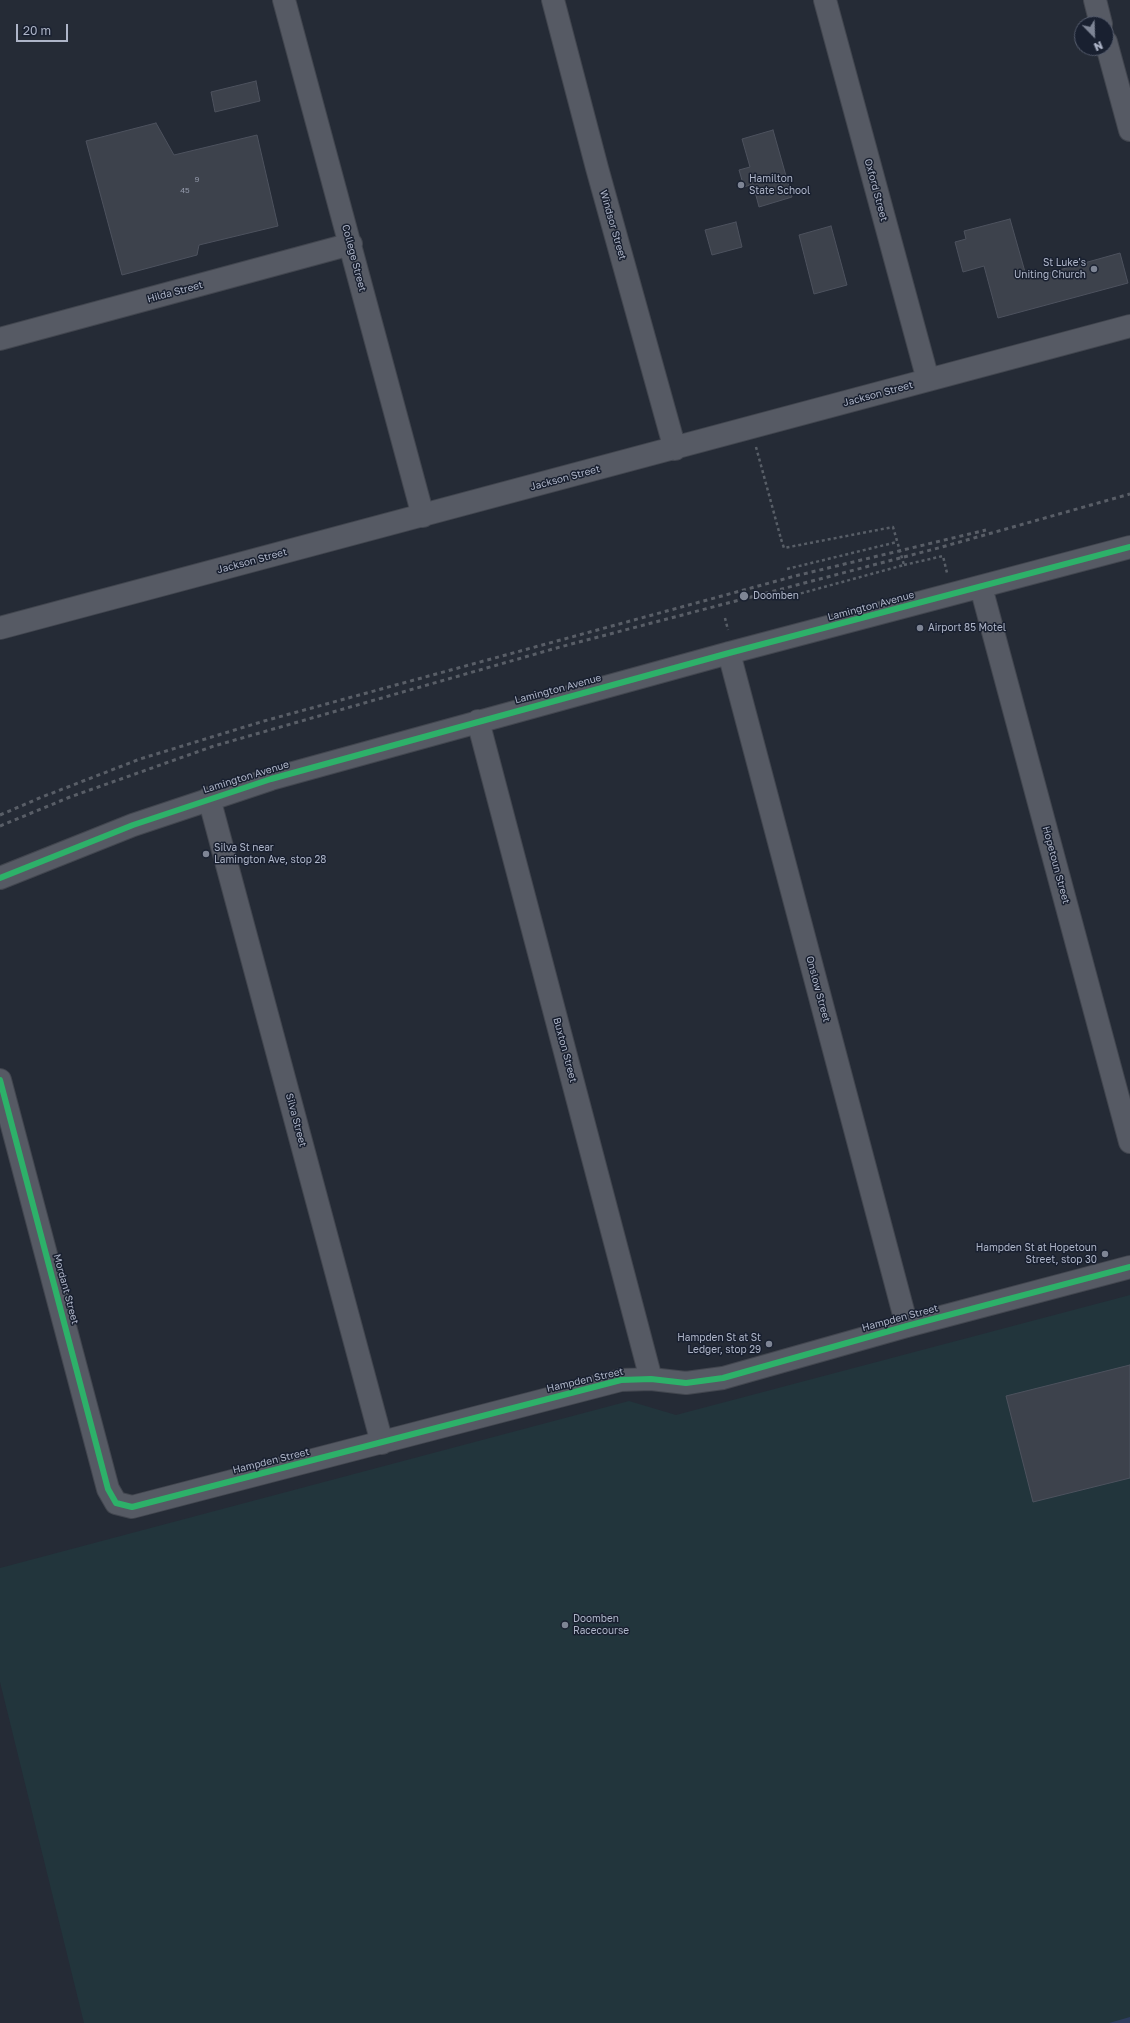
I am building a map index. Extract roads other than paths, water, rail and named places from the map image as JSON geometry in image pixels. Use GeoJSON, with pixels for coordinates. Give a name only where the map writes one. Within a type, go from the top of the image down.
{"type":"FeatureCollection","features":[{"type":"Feature","properties":{"kind":"street","name":"College Street"},"geometry":{"type":"LineString","coordinates":[[284,0],[351,244],[423,516]]}},
{"type":"Feature","properties":{"kind":"street","name":"Windsor Street"},"geometry":{"type":"LineString","coordinates":[[553,0],[597,168],[675,449]]}},
{"type":"Feature","properties":{"kind":"street","name":"Oxford Street"},"geometry":{"type":"LineString","coordinates":[[825,0],[928,380]]}},
{"type":"Feature","properties":{"kind":"street"},"geometry":{"type":"LineString","coordinates":[[1095,0],[1099,16]]}},
{"type":"Feature","properties":{"kind":"street"},"geometry":{"type":"LineString","coordinates":[[1110,56],[1130,130]]}},
{"type":"Feature","properties":{"kind":"street","name":"Hilda Street"},"geometry":{"type":"LineString","coordinates":[[0,339],[351,244]]}},
{"type":"Feature","properties":{"kind":"street","name":"Jackson Street"},"geometry":{"type":"LineString","coordinates":[[0,628],[675,449],[1130,326]]}},
{"type":"Feature","properties":{"kind":"street","name":"Lamington Avenue"},"geometry":{"type":"LineString","coordinates":[[0,878],[118,830],[209,798],[271,779],[729,653],[1130,547]]}},
{"type":"Feature","properties":{"kind":"street","name":"Hopetoun Street"},"geometry":{"type":"LineString","coordinates":[[981,587],[1130,1142]]}},
{"type":"Feature","properties":{"kind":"street","name":"Onslow Street"},"geometry":{"type":"LineString","coordinates":[[729,653],[907,1326]]}},
{"type":"Feature","properties":{"kind":"street","name":"Buxton Street"},"geometry":{"type":"LineString","coordinates":[[478,721],[651,1379]]}},
{"type":"Feature","properties":{"kind":"street","name":"Silva Street"},"geometry":{"type":"LineString","coordinates":[[209,798],[382,1443]]}},
{"type":"Feature","properties":{"kind":"street","name":"Mordant Street"},"geometry":{"type":"LineString","coordinates":[[0,1080],[108,1489],[116,1503]]}},
{"type":"Feature","properties":{"kind":"street","name":"Hampden Street"},"geometry":{"type":"LineString","coordinates":[[116,1503],[132,1507],[621,1380],[651,1379],[686,1382],[723,1378],[907,1326],[1130,1268]]}},
{"type":"Feature","properties":{"kind":"water"},"geometry":{"type":"Polygon","coordinates":[[[1130,2017],[1130,2023],[1109,2023],[1130,2017]]]}},
{"type":"Feature","properties":{"kind":"railway"},"geometry":{"type":"LineString","coordinates":[[0,826],[70,797],[214,746],[560,647],[942,547],[1130,494]]}},
{"type":"Feature","properties":{"kind":"railway"},"geometry":{"type":"LineString","coordinates":[[0,815],[140,759],[264,721],[795,576],[986,530]]}},
{"type":"Feature","properties":{"kind":"place","name":"Hamilton State School"},"geometry":{"type":"Point","coordinates":[741,185]}},
{"type":"Feature","properties":{"kind":"place","name":"St Luke's Uniting Church"},"geometry":{"type":"Point","coordinates":[1094,269]}},
{"type":"Feature","properties":{"kind":"place","name":"Doomben"},"geometry":{"type":"Point","coordinates":[744,596]}},
{"type":"Feature","properties":{"kind":"place","name":"Airport 85 Motel"},"geometry":{"type":"Point","coordinates":[920,628]}},
{"type":"Feature","properties":{"kind":"place","name":"Silva St near Lamington Ave, stop 28"},"geometry":{"type":"Point","coordinates":[206,854]}},
{"type":"Feature","properties":{"kind":"place","name":"Hampden St at Hopetoun Street, stop 30"},"geometry":{"type":"Point","coordinates":[1105,1254]}},
{"type":"Feature","properties":{"kind":"place","name":"Hampden St at St Ledger, stop 29"},"geometry":{"type":"Point","coordinates":[769,1344]}},
{"type":"Feature","properties":{"kind":"place","name":"Doomben Racecourse"},"geometry":{"type":"Point","coordinates":[565,1625]}}]}
